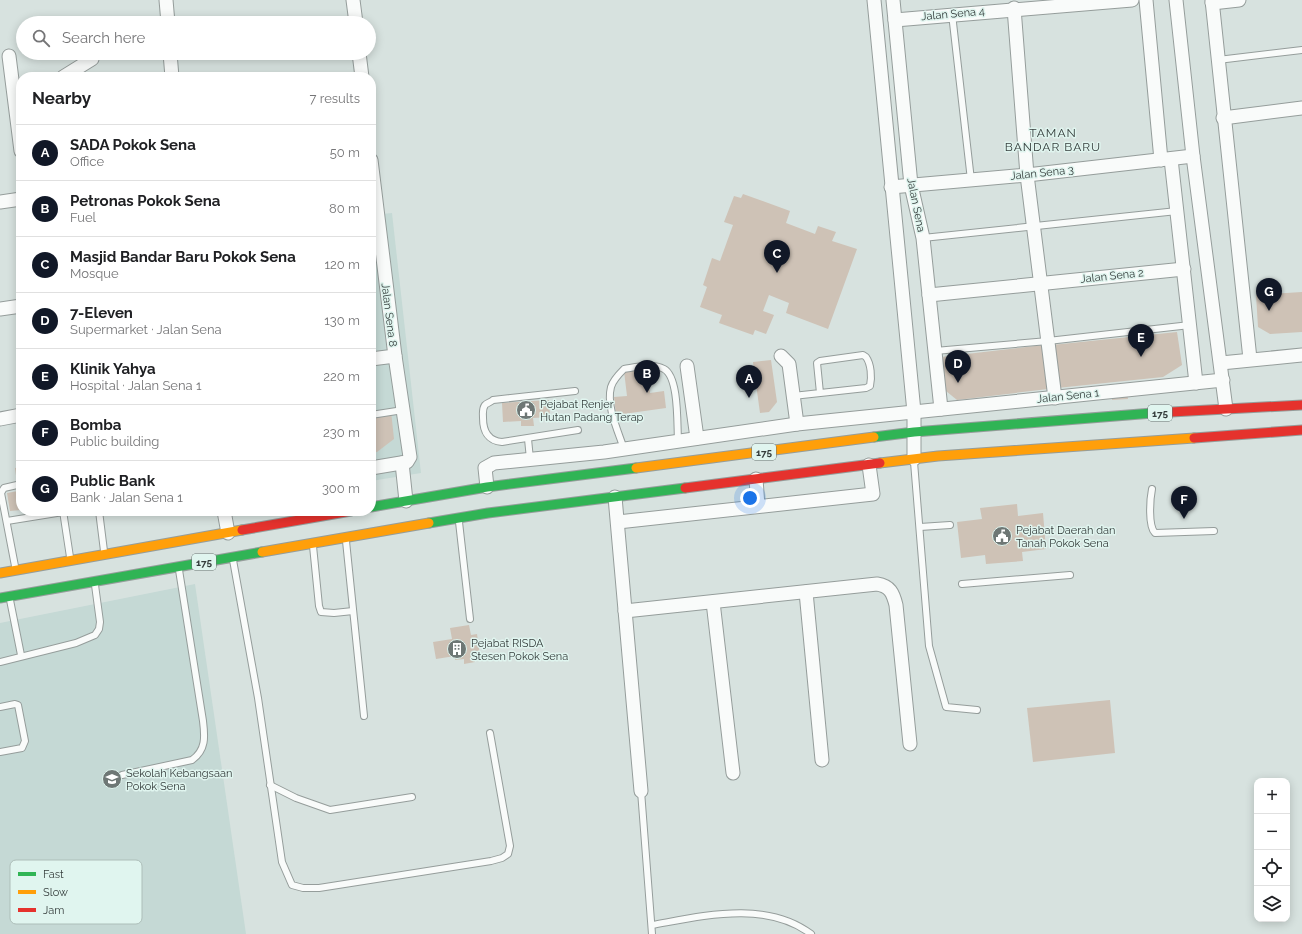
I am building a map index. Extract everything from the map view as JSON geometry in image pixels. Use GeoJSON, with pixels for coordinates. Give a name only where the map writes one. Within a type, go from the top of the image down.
{"type":"FeatureCollection","features":[{"type":"Feature","properties":{"kind":"highway","name":"175"},"geometry":{"type":"LineString","coordinates":[[376,507],[487,487],[914,432],[1106,416],[1199,414],[1226,409],[1302,405]]}},
{"type":"Feature","properties":{"kind":"highway","name":"175"},"geometry":{"type":"LineString","coordinates":[[5,597],[488,513],[914,459],[1200,433],[1302,430]]}},
{"type":"Feature","properties":{"kind":"highway","name":"175"},"geometry":{"type":"LineString","coordinates":[[0,573],[322,516]]}},
{"type":"Feature","properties":{"kind":"street"},"geometry":{"type":"LineString","coordinates":[[166,0],[167,16]]}},
{"type":"Feature","properties":{"kind":"street"},"geometry":{"type":"LineString","coordinates":[[353,0],[355,16]]}},
{"type":"Feature","properties":{"kind":"street"},"geometry":{"type":"LineString","coordinates":[[874,0],[891,188],[914,412],[914,459]]}},
{"type":"Feature","properties":{"kind":"street","name":"Jalan Sena"},"geometry":{"type":"LineString","coordinates":[[893,0],[911,185],[923,238],[941,409]]}},
{"type":"Feature","properties":{"kind":"street","name":"Jalan Sena 4"},"geometry":{"type":"LineString","coordinates":[[895,20],[1014,4],[1132,0]]}},
{"type":"Feature","properties":{"kind":"street"},"geometry":{"type":"LineString","coordinates":[[1146,0],[1166,160],[1177,211],[1196,383]]}},
{"type":"Feature","properties":{"kind":"street"},"geometry":{"type":"LineString","coordinates":[[1176,0],[1193,156],[1226,409]]}},
{"type":"Feature","properties":{"kind":"street"},"geometry":{"type":"LineString","coordinates":[[1239,0],[1212,1],[1223,118],[1250,359]]}},
{"type":"Feature","properties":{"kind":"street"},"geometry":{"type":"LineString","coordinates":[[1014,4],[1027,175],[1055,398]]}},
{"type":"Feature","properties":{"kind":"street"},"geometry":{"type":"LineString","coordinates":[[9,56],[16,111]]}},
{"type":"Feature","properties":{"kind":"street"},"geometry":{"type":"LineString","coordinates":[[71,72],[90,60]]}},
{"type":"Feature","properties":{"kind":"street"},"geometry":{"type":"LineString","coordinates":[[171,60],[172,72]]}},
{"type":"Feature","properties":{"kind":"street"},"geometry":{"type":"LineString","coordinates":[[360,60],[361,72]]}},
{"type":"Feature","properties":{"kind":"street"},"geometry":{"type":"LineString","coordinates":[[1223,118],[1302,108]]}},
{"type":"Feature","properties":{"kind":"street","name":"Jalan Sena 3"},"geometry":{"type":"LineString","coordinates":[[891,188],[1027,175],[1193,156]]}},
{"type":"Feature","properties":{"kind":"street"},"geometry":{"type":"LineString","coordinates":[[0,202],[16,200]]}},
{"type":"Feature","properties":{"kind":"street","name":"Jalan Sena 8"},"geometry":{"type":"LineString","coordinates":[[376,231],[410,457],[407,462],[402,463]]}},
{"type":"Feature","properties":{"kind":"street","name":"Jalan Sena 2"},"geometry":{"type":"LineString","coordinates":[[929,295],[1184,269]]}},
{"type":"Feature","properties":{"kind":"street"},"geometry":{"type":"LineString","coordinates":[[0,309],[16,307]]}},
{"type":"Feature","properties":{"kind":"street"},"geometry":{"type":"LineString","coordinates":[[1221,362],[1302,355]]}},
{"type":"Feature","properties":{"kind":"street"},"geometry":{"type":"LineString","coordinates":[[376,358],[395,356]]}},
{"type":"Feature","properties":{"kind":"street"},"geometry":{"type":"LineString","coordinates":[[781,356],[789,364],[797,424]]}},
{"type":"Feature","properties":{"kind":"street"},"geometry":{"type":"LineString","coordinates":[[687,366],[697,438]]}},
{"type":"Feature","properties":{"kind":"street","name":"Jalan Sena 1"},"geometry":{"type":"LineString","coordinates":[[678,440],[797,424],[1223,380]]}},
{"type":"Feature","properties":{"kind":"street"},"geometry":{"type":"LineString","coordinates":[[0,419],[16,416]]}},
{"type":"Feature","properties":{"kind":"street"},"geometry":{"type":"LineString","coordinates":[[487,487],[484,472],[485,468],[489,465],[624,449],[678,440],[681,463]]}},
{"type":"Feature","properties":{"kind":"street"},"geometry":{"type":"LineString","coordinates":[[624,449],[627,470]]}},
{"type":"Feature","properties":{"kind":"street"},"geometry":{"type":"LineString","coordinates":[[376,467],[402,463],[406,501]]}},
{"type":"Feature","properties":{"kind":"street"},"geometry":{"type":"LineString","coordinates":[[618,522],[873,494],[869,465]]}},
{"type":"Feature","properties":{"kind":"street"},"geometry":{"type":"LineString","coordinates":[[756,480],[758,506]]}},
{"type":"Feature","properties":{"kind":"street"},"geometry":{"type":"LineString","coordinates":[[615,498],[641,791]]}},
{"type":"Feature","properties":{"kind":"street"},"geometry":{"type":"LineString","coordinates":[[225,516],[228,532]]}},
{"type":"Feature","properties":{"kind":"street"},"geometry":{"type":"LineString","coordinates":[[625,611],[877,584],[889,588],[893,593],[896,605],[910,744]]}},
{"type":"Feature","properties":{"kind":"street"},"geometry":{"type":"LineString","coordinates":[[806,592],[822,760]]}},
{"type":"Feature","properties":{"kind":"street"},"geometry":{"type":"LineString","coordinates":[[713,602],[733,773]]}},
{"type":"Feature","properties":{"kind":"lane"},"geometry":{"type":"LineString","coordinates":[[952,13],[971,180]]}},
{"type":"Feature","properties":{"kind":"lane"},"geometry":{"type":"LineString","coordinates":[[1218,60],[1302,50]]}},
{"type":"Feature","properties":{"kind":"lane"},"geometry":{"type":"LineString","coordinates":[[923,238],[1177,211]]}},
{"type":"Feature","properties":{"kind":"lane"},"geometry":{"type":"LineString","coordinates":[[935,351],[1048,341],[1190,325]]}},
{"type":"Feature","properties":{"kind":"lane"},"geometry":{"type":"LineString","coordinates":[[793,396],[866,388],[870,386],[870,364],[866,357],[863,355],[820,361],[817,363],[820,393]]}},
{"type":"Feature","properties":{"kind":"lane"},"geometry":{"type":"LineString","coordinates":[[624,449],[614,418],[610,396],[611,386],[624,369],[646,366],[664,369],[670,374],[674,385],[678,440]]}},
{"type":"Feature","properties":{"kind":"lane"},"geometry":{"type":"LineString","coordinates":[[575,391],[493,400],[485,405],[483,410],[483,422],[484,430],[488,436],[495,441],[502,442],[578,430]]}},
{"type":"Feature","properties":{"kind":"lane"},"geometry":{"type":"LineString","coordinates":[[376,414],[403,410]]}},
{"type":"Feature","properties":{"kind":"lane"},"geometry":{"type":"LineString","coordinates":[[528,439],[530,459]]}},
{"type":"Feature","properties":{"kind":"lane"},"geometry":{"type":"LineString","coordinates":[[914,459],[929,646],[946,707],[977,710]]}},
{"type":"Feature","properties":{"kind":"lane"},"geometry":{"type":"LineString","coordinates":[[16,485],[4,488],[2,490],[6,521],[16,570]]}},
{"type":"Feature","properties":{"kind":"lane"},"geometry":{"type":"LineString","coordinates":[[1152,489],[1150,499],[1151,529],[1155,533],[1214,531]]}},
{"type":"Feature","properties":{"kind":"lane"},"geometry":{"type":"LineString","coordinates":[[6,521],[38,516]]}},
{"type":"Feature","properties":{"kind":"lane"},"geometry":{"type":"LineString","coordinates":[[64,516],[70,560]]}},
{"type":"Feature","properties":{"kind":"lane"},"geometry":{"type":"LineString","coordinates":[[100,516],[105,554]]}},
{"type":"Feature","properties":{"kind":"lane"},"geometry":{"type":"LineString","coordinates":[[459,518],[470,619]]}},
{"type":"Feature","properties":{"kind":"lane"},"geometry":{"type":"LineString","coordinates":[[920,527],[950,525]]}},
{"type":"Feature","properties":{"kind":"lane"},"geometry":{"type":"LineString","coordinates":[[346,537],[364,716]]}},
{"type":"Feature","properties":{"kind":"lane"},"geometry":{"type":"LineString","coordinates":[[313,543],[319,606],[321,612],[334,614],[353,611]]}},
{"type":"Feature","properties":{"kind":"lane"},"geometry":{"type":"LineString","coordinates":[[233,557],[258,698],[282,862],[292,885],[303,888],[319,888],[491,861],[502,858],[508,854],[510,846],[490,733]]}},
{"type":"Feature","properties":{"kind":"lane"},"geometry":{"type":"LineString","coordinates":[[122,775],[192,760],[198,756],[203,748],[205,736],[203,721],[178,567]]}},
{"type":"Feature","properties":{"kind":"lane"},"geometry":{"type":"LineString","coordinates":[[962,584],[1070,575]]}},
{"type":"Feature","properties":{"kind":"lane"},"geometry":{"type":"LineString","coordinates":[[0,662],[21,655],[76,643],[95,635],[100,629],[100,622],[94,582]]}},
{"type":"Feature","properties":{"kind":"lane"},"geometry":{"type":"LineString","coordinates":[[5,597],[21,655]]}},
{"type":"Feature","properties":{"kind":"lane"},"geometry":{"type":"LineString","coordinates":[[0,707],[15,704],[18,705],[25,742],[22,748],[0,752]]}},
{"type":"Feature","properties":{"kind":"lane"},"geometry":{"type":"LineString","coordinates":[[270,785],[296,798],[330,810],[412,797]]}},
{"type":"Feature","properties":{"kind":"lane"},"geometry":{"type":"LineString","coordinates":[[641,791],[652,934]]}},
{"type":"Feature","properties":{"kind":"lane"},"geometry":{"type":"LineString","coordinates":[[652,925],[715,914],[773,916],[798,924],[811,934]]}},
{"type":"Feature","properties":{"kind":"shaded area"},"geometry":{"type":"Polygon","coordinates":[[[392,213],[421,473],[376,480],[376,215],[392,213]]]}},
{"type":"Feature","properties":{"kind":"shaded area","name":"Sekolah Kebangsaan Pokok Sena"},"geometry":{"type":"Polygon","coordinates":[[[195,584],[246,934],[0,934],[0,623],[195,584]]]}},
{"type":"Feature","properties":{"kind":"building"},"geometry":{"type":"Polygon","coordinates":[[[743,194],[790,211],[786,223],[815,234],[818,226],[836,232],[832,241],[857,249],[828,329],[786,313],[789,303],[769,295],[763,311],[774,315],[766,334],[755,330],[753,335],[719,323],[722,315],[700,307],[707,287],[703,285],[712,258],[720,261],[733,225],[724,222],[734,196],[741,198],[743,194]]]}},
{"type":"Feature","properties":{"kind":"building"},"geometry":{"type":"Polygon","coordinates":[[[1302,292],[1302,332],[1270,334],[1258,327],[1256,295],[1302,292]]]}},
{"type":"Feature","properties":{"kind":"building"},"geometry":{"type":"Polygon","coordinates":[[[1177,332],[1182,365],[1163,377],[1057,388],[1052,345],[1177,332]]]}},
{"type":"Feature","properties":{"kind":"building"},"geometry":{"type":"Polygon","coordinates":[[[1043,345],[1048,389],[957,400],[946,391],[941,357],[1043,345]]]}},
{"type":"Feature","properties":{"kind":"building"},"geometry":{"type":"Polygon","coordinates":[[[771,360],[777,402],[769,412],[760,413],[753,362],[771,360]]]}},
{"type":"Feature","properties":{"kind":"building"},"geometry":{"type":"Polygon","coordinates":[[[647,368],[650,393],[664,391],[666,408],[616,415],[614,397],[627,396],[624,371],[647,368]]]}},
{"type":"Feature","properties":{"kind":"building"},"geometry":{"type":"Polygon","coordinates":[[[1127,393],[1128,399],[1112,400],[1112,394],[1127,393]]]}},
{"type":"Feature","properties":{"kind":"building","name":"Pejabat Renjer Hutan Padang Terap"},"geometry":{"type":"Polygon","coordinates":[[[549,400],[550,417],[533,418],[534,426],[521,426],[521,421],[503,422],[502,403],[549,400]]]}},
{"type":"Feature","properties":{"kind":"building"},"geometry":{"type":"Polygon","coordinates":[[[391,411],[394,439],[376,452],[376,412],[391,411]]]}},
{"type":"Feature","properties":{"kind":"building"},"geometry":{"type":"Polygon","coordinates":[[[16,491],[16,510],[10,511],[7,493],[16,491]]]}},
{"type":"Feature","properties":{"kind":"building","name":"Pejabat Daerah dan Tanah Pokok Sena"},"geometry":{"type":"Polygon","coordinates":[[[1017,504],[1018,516],[1043,513],[1046,549],[1022,552],[1023,561],[986,564],[985,555],[961,558],[957,522],[982,519],[980,508],[1017,504]]]}},
{"type":"Feature","properties":{"kind":"building","name":"Pejabat RISDA Stesen Pokok Sena"},"geometry":{"type":"Polygon","coordinates":[[[469,625],[471,635],[477,634],[480,656],[475,657],[475,662],[464,664],[464,659],[455,660],[455,656],[436,659],[433,642],[452,639],[450,628],[469,625]]]}},
{"type":"Feature","properties":{"kind":"building"},"geometry":{"type":"Polygon","coordinates":[[[1110,700],[1115,753],[1033,762],[1027,708],[1110,700]]]}},
{"type":"Feature","properties":{"kind":"traffic: fast"},"geometry":{"type":"LineString","coordinates":[[874,437],[914,432],[1153,413]]}},
{"type":"Feature","properties":{"kind":"traffic: fast"},"geometry":{"type":"LineString","coordinates":[[376,506],[487,487],[636,468]]}},
{"type":"Feature","properties":{"kind":"traffic: fast"},"geometry":{"type":"LineString","coordinates":[[429,523],[488,513],[685,488]]}},
{"type":"Feature","properties":{"kind":"traffic: fast"},"geometry":{"type":"LineString","coordinates":[[0,598],[262,552]]}},
{"type":"Feature","properties":{"kind":"traffic: slow"},"geometry":{"type":"LineString","coordinates":[[636,468],[874,437]]}},
{"type":"Feature","properties":{"kind":"traffic: slow"},"geometry":{"type":"LineString","coordinates":[[880,463],[938,456],[1194,438]]}},
{"type":"Feature","properties":{"kind":"traffic: slow"},"geometry":{"type":"LineString","coordinates":[[262,552],[429,523]]}},
{"type":"Feature","properties":{"kind":"traffic: slow"},"geometry":{"type":"LineString","coordinates":[[0,573],[242,530]]}},
{"type":"Feature","properties":{"kind":"traffic: jam"},"geometry":{"type":"LineString","coordinates":[[1153,413],[1302,405]]}},
{"type":"Feature","properties":{"kind":"traffic: jam"},"geometry":{"type":"LineString","coordinates":[[1194,438],[1302,430]]}},
{"type":"Feature","properties":{"kind":"traffic: jam"},"geometry":{"type":"LineString","coordinates":[[685,488],[880,463]]}},
{"type":"Feature","properties":{"kind":"traffic: jam"},"geometry":{"type":"LineString","coordinates":[[242,530],[322,516]]}},
{"type":"Feature","properties":{"kind":"place","name":"Masjid Bandar Baru Pokok Sena"},"geometry":{"type":"Point","coordinates":[777,273]}},
{"type":"Feature","properties":{"kind":"place","name":"Public Bank"},"geometry":{"type":"Point","coordinates":[1269,311]}},
{"type":"Feature","properties":{"kind":"place","name":"Klinik Yahya"},"geometry":{"type":"Point","coordinates":[1141,357]}},
{"type":"Feature","properties":{"kind":"place","name":"7-Eleven"},"geometry":{"type":"Point","coordinates":[958,383]}},
{"type":"Feature","properties":{"kind":"place","name":"Petronas Pokok Sena"},"geometry":{"type":"Point","coordinates":[647,393]}},
{"type":"Feature","properties":{"kind":"place","name":"SADA Pokok Sena"},"geometry":{"type":"Point","coordinates":[749,398]}},
{"type":"Feature","properties":{"kind":"place","name":"Pejabat Renjer Hutan Padang Terap"},"geometry":{"type":"Point","coordinates":[526,410]}},
{"type":"Feature","properties":{"kind":"place","name":"Bomba"},"geometry":{"type":"Point","coordinates":[1184,519]}},
{"type":"Feature","properties":{"kind":"place","name":"Pejabat Daerah dan Tanah Pokok Sena"},"geometry":{"type":"Point","coordinates":[1002,536]}},
{"type":"Feature","properties":{"kind":"place","name":"Pejabat RISDA Stesen Pokok Sena"},"geometry":{"type":"Point","coordinates":[457,649]}},
{"type":"Feature","properties":{"kind":"place","name":"Sekolah Kebangsaan Pokok Sena"},"geometry":{"type":"Point","coordinates":[112,779]}},
{"type":"Feature","properties":{"kind":"district","name":"TAMAN BANDAR BARU"},"geometry":{"type":"Point","coordinates":[1053,140]}}]}
